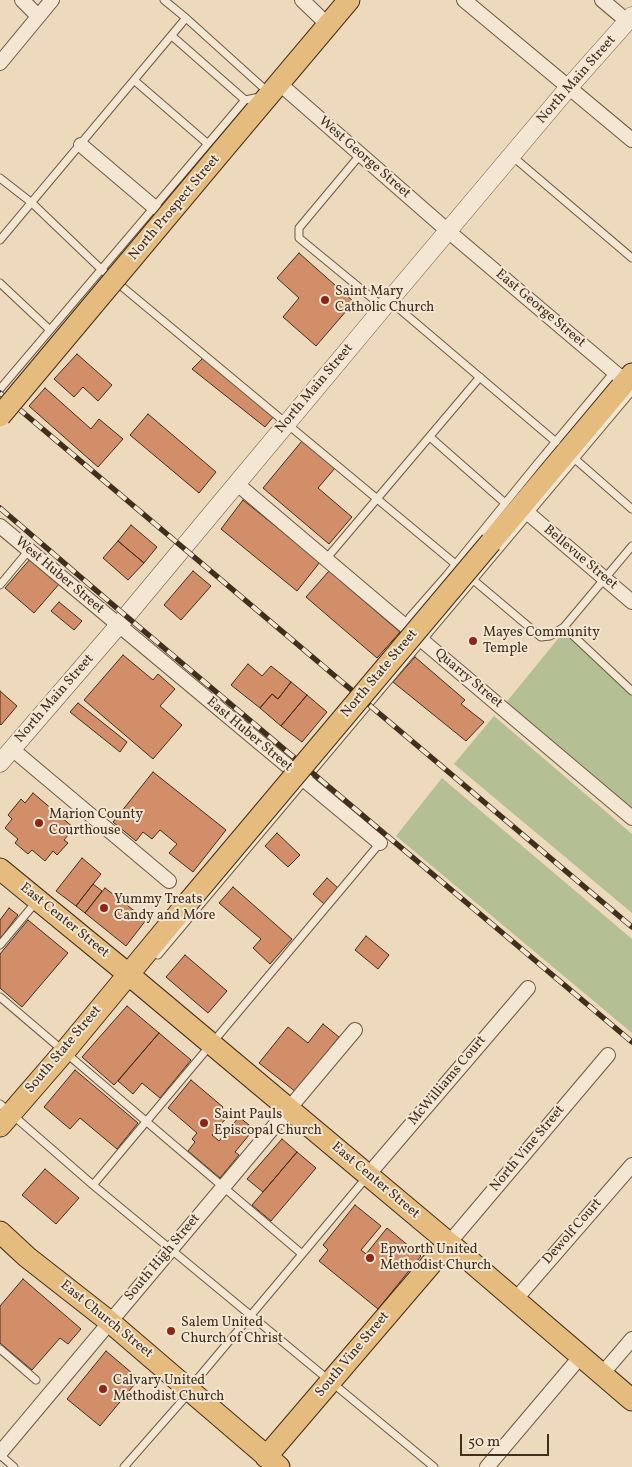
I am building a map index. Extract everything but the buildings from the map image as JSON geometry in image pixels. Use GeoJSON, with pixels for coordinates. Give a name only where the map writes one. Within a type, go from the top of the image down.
{"type":"FeatureCollection","features":[{"type":"Feature","properties":{"kind":"main road","name":"North Prospect Street"},"geometry":{"type":"LineString","coordinates":[[0,416],[215,148],[275,89],[349,0]]}},
{"type":"Feature","properties":{"kind":"main road","name":"North State Street"},"geometry":{"type":"LineString","coordinates":[[137,959],[180,912],[627,381]]}},
{"type":"Feature","properties":{"kind":"main road","name":"East Center Street"},"geometry":{"type":"LineString","coordinates":[[0,869],[37,900],[137,959],[211,1044],[449,1242],[632,1400]]}},
{"type":"Feature","properties":{"kind":"main road","name":"South State Street"},"geometry":{"type":"LineString","coordinates":[[4,1115],[65,1051],[137,959]]}},
{"type":"Feature","properties":{"kind":"main road","name":"East Church Street"},"geometry":{"type":"LineString","coordinates":[[0,1232],[189,1389],[267,1464]]}},
{"type":"Feature","properties":{"kind":"main road","name":"South Vine Street"},"geometry":{"type":"LineString","coordinates":[[267,1464],[330,1382],[449,1242]]}},
{"type":"Feature","properties":{"kind":"street"},"geometry":{"type":"LineString","coordinates":[[22,0],[38,16]]}},
{"type":"Feature","properties":{"kind":"street"},"geometry":{"type":"LineString","coordinates":[[0,63],[52,0]]}},
{"type":"Feature","properties":{"kind":"street"},"geometry":{"type":"LineString","coordinates":[[302,0],[328,25]]}},
{"type":"Feature","properties":{"kind":"street"},"geometry":{"type":"LineString","coordinates":[[464,0],[632,140]]}},
{"type":"Feature","properties":{"kind":"street"},"geometry":{"type":"LineString","coordinates":[[602,0],[630,21]]}},
{"type":"Feature","properties":{"kind":"street","name":"North Main Street"},"geometry":{"type":"LineString","coordinates":[[0,763],[118,626],[511,156],[630,21]]}},
{"type":"Feature","properties":{"kind":"street","name":"West George Street"},"geometry":{"type":"LineString","coordinates":[[275,89],[360,155],[448,232]]}},
{"type":"Feature","properties":{"kind":"street"},"geometry":{"type":"LineString","coordinates":[[81,145],[154,207]]}},
{"type":"Feature","properties":{"kind":"street","name":"East George Street"},"geometry":{"type":"LineString","coordinates":[[448,232],[627,381]]}},
{"type":"Feature","properties":{"kind":"street","name":"Quarry Street"},"geometry":{"type":"LineString","coordinates":[[236,483],[326,559],[404,630],[423,641],[632,818]]}},
{"type":"Feature","properties":{"kind":"street","name":"Bellevue Street"},"geometry":{"type":"LineString","coordinates":[[529,514],[632,602]]}},
{"type":"Feature","properties":{"kind":"street","name":"West Huber Street"},"geometry":{"type":"LineString","coordinates":[[0,526],[118,626]]}},
{"type":"Feature","properties":{"kind":"street","name":"East Huber Street"},"geometry":{"type":"LineString","coordinates":[[118,626],[380,843]]}},
{"type":"Feature","properties":{"kind":"street"},"geometry":{"type":"LineString","coordinates":[[12,748],[169,881]]}},
{"type":"Feature","properties":{"kind":"street","name":"McWilliams Court"},"geometry":{"type":"LineString","coordinates":[[368,1175],[528,988]]}},
{"type":"Feature","properties":{"kind":"street","name":"South High Street"},"geometry":{"type":"LineString","coordinates":[[0,1454],[170,1249],[356,1030]]}},
{"type":"Feature","properties":{"kind":"street","name":"North Vine Street"},"geometry":{"type":"LineString","coordinates":[[449,1242],[608,1054]]}},
{"type":"Feature","properties":{"kind":"street","name":"Dewolf Court"},"geometry":{"type":"LineString","coordinates":[[515,1300],[632,1165]]}},
{"type":"Feature","properties":{"kind":"street"},"geometry":{"type":"LineString","coordinates":[[602,1374],[632,1339]]}},
{"type":"Feature","properties":{"kind":"street"},"geometry":{"type":"LineString","coordinates":[[487,1467],[581,1356]]}},
{"type":"Feature","properties":{"kind":"lane"},"geometry":{"type":"LineString","coordinates":[[164,0],[275,89]]}},
{"type":"Feature","properties":{"kind":"lane"},"geometry":{"type":"LineString","coordinates":[[0,240],[186,18]]}},
{"type":"Feature","properties":{"kind":"lane"},"geometry":{"type":"LineString","coordinates":[[172,36],[245,100]]}},
{"type":"Feature","properties":{"kind":"lane"},"geometry":{"type":"LineString","coordinates":[[134,81],[215,148]]}},
{"type":"Feature","properties":{"kind":"lane"},"geometry":{"type":"LineString","coordinates":[[0,389],[154,207],[215,148],[245,100],[275,89]]}},
{"type":"Feature","properties":{"kind":"lane"},"geometry":{"type":"LineString","coordinates":[[360,155],[299,228],[299,238],[480,378],[556,442]]}},
{"type":"Feature","properties":{"kind":"lane"},"geometry":{"type":"LineString","coordinates":[[511,156],[632,258]]}},
{"type":"Feature","properties":{"kind":"lane"},"geometry":{"type":"LineString","coordinates":[[0,178],[32,203],[102,270],[541,637],[550,636],[564,627],[632,546]]}},
{"type":"Feature","properties":{"kind":"lane"},"geometry":{"type":"LineString","coordinates":[[0,284],[50,330]]}},
{"type":"Feature","properties":{"kind":"lane"},"geometry":{"type":"LineString","coordinates":[[326,559],[480,378]]}},
{"type":"Feature","properties":{"kind":"lane"},"geometry":{"type":"LineString","coordinates":[[404,630],[410,617],[556,442],[627,381]]}},
{"type":"Feature","properties":{"kind":"lane"},"geometry":{"type":"LineString","coordinates":[[137,959],[152,962],[575,459],[627,381]]}},
{"type":"Feature","properties":{"kind":"lane"},"geometry":{"type":"LineString","coordinates":[[430,437],[505,503]]}},
{"type":"Feature","properties":{"kind":"lane"},"geometry":{"type":"LineString","coordinates":[[575,459],[632,508]]}},
{"type":"Feature","properties":{"kind":"lane"},"geometry":{"type":"LineString","coordinates":[[0,585],[29,550]]}},
{"type":"Feature","properties":{"kind":"lane"},"geometry":{"type":"LineString","coordinates":[[564,627],[632,691]]}},
{"type":"Feature","properties":{"kind":"lane"},"geometry":{"type":"LineString","coordinates":[[196,880],[291,770],[348,700]]}},
{"type":"Feature","properties":{"kind":"lane"},"geometry":{"type":"LineString","coordinates":[[93,1185],[380,843]]}},
{"type":"Feature","properties":{"kind":"lane"},"geometry":{"type":"LineString","coordinates":[[0,945],[37,900]]}},
{"type":"Feature","properties":{"kind":"lane"},"geometry":{"type":"LineString","coordinates":[[0,997],[302,1254]]}},
{"type":"Feature","properties":{"kind":"lane"},"geometry":{"type":"LineString","coordinates":[[4,1115],[93,1185],[434,1467]]}},
{"type":"Feature","properties":{"kind":"lane"},"geometry":{"type":"LineString","coordinates":[[124,1467],[182,1400],[189,1389],[368,1175]]}},
{"type":"Feature","properties":{"kind":"lane"},"geometry":{"type":"LineString","coordinates":[[0,1349],[36,1380]]}},
{"type":"Feature","properties":{"kind":"lane"},"geometry":{"type":"LineString","coordinates":[[0,1454],[14,1467]]}},
{"type":"Feature","properties":{"kind":"green space"},"geometry":{"type":"Polygon","coordinates":[[[566,629],[632,689],[632,816],[504,705],[566,629]]]}},
{"type":"Feature","properties":{"kind":"green space"},"geometry":{"type":"Polygon","coordinates":[[[494,716],[632,834],[632,913],[454,764],[494,716]]]}},
{"type":"Feature","properties":{"kind":"green space"},"geometry":{"type":"Polygon","coordinates":[[[442,778],[632,939],[632,1033],[396,836],[442,778]]]}},
{"type":"Feature","properties":{"kind":"railway"},"geometry":{"type":"LineString","coordinates":[[0,393],[632,927]]}},
{"type":"Feature","properties":{"kind":"railway"},"geometry":{"type":"LineString","coordinates":[[0,508],[632,1042]]}},
{"type":"Feature","properties":{"kind":"place","name":"Saint Mary Catholic Church"},"geometry":{"type":"Point","coordinates":[325,300]}},
{"type":"Feature","properties":{"kind":"place","name":"Mayes Community Temple"},"geometry":{"type":"Point","coordinates":[473,641]}},
{"type":"Feature","properties":{"kind":"place","name":"Marion County Courthouse"},"geometry":{"type":"Point","coordinates":[39,823]}},
{"type":"Feature","properties":{"kind":"place","name":"Yummy Treats Candy and More"},"geometry":{"type":"Point","coordinates":[104,908]}},
{"type":"Feature","properties":{"kind":"place","name":"Saint Pauls Episcopal Church"},"geometry":{"type":"Point","coordinates":[204,1123]}},
{"type":"Feature","properties":{"kind":"place","name":"Epworth United Methodist Church"},"geometry":{"type":"Point","coordinates":[370,1258]}},
{"type":"Feature","properties":{"kind":"place","name":"Salem United Church of Christ"},"geometry":{"type":"Point","coordinates":[171,1331]}},
{"type":"Feature","properties":{"kind":"place","name":"Calvary United Methodist Church"},"geometry":{"type":"Point","coordinates":[103,1389]}}]}
